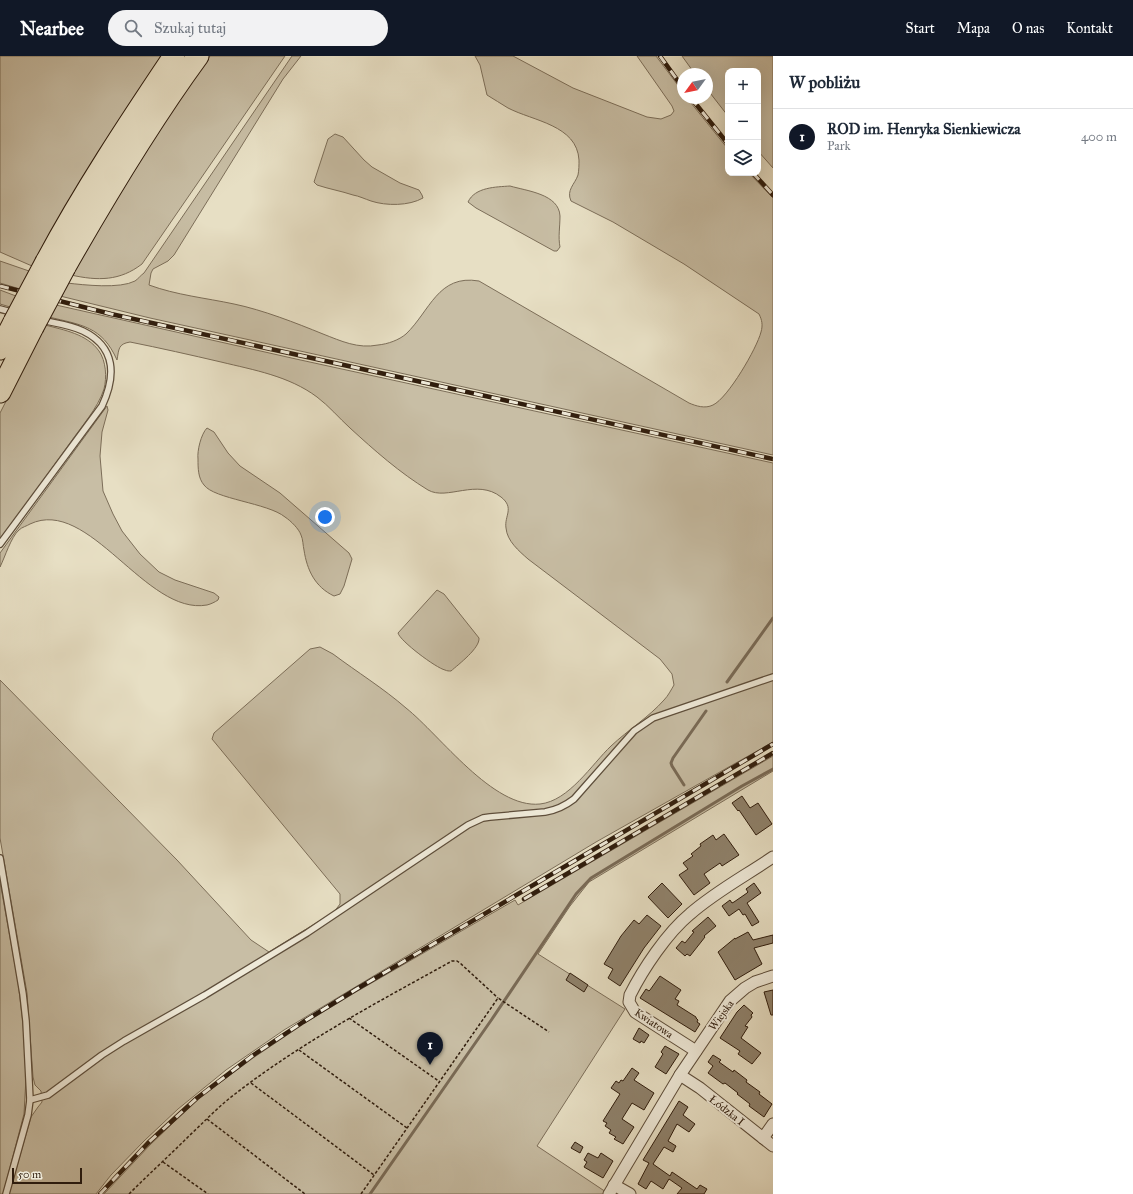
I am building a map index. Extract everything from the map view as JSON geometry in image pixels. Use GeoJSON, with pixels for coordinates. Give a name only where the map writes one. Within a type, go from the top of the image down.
{"type":"FeatureCollection","features":[{"type":"Feature","properties":{"kind":"highway"},"geometry":{"type":"LineString","coordinates":[[55,264],[66,225],[140,106],[174,56]]}},
{"type":"Feature","properties":{"kind":"highway"},"geometry":{"type":"LineString","coordinates":[[0,349],[55,264],[121,172],[198,56]]}},
{"type":"Feature","properties":{"kind":"highway"},"geometry":{"type":"LineString","coordinates":[[0,392],[20,318]]}},
{"type":"Feature","properties":{"kind":"street","name":"Kwiatowa"},"geometry":{"type":"LineString","coordinates":[[696,1051],[634,1012],[630,1006],[630,995],[659,948],[685,919],[706,901],[773,857]]}},
{"type":"Feature","properties":{"kind":"street","name":"Wiejska"},"geometry":{"type":"LineString","coordinates":[[696,1051],[724,1009],[736,994],[755,982],[773,976]]}},
{"type":"Feature","properties":{"kind":"street"},"geometry":{"type":"LineString","coordinates":[[630,1194],[612,1189],[696,1051]]}},
{"type":"Feature","properties":{"kind":"street","name":"Łódzka I"},"geometry":{"type":"LineString","coordinates":[[680,1075],[700,1088],[773,1146]]}},
{"type":"Feature","properties":{"kind":"street"},"geometry":{"type":"LineString","coordinates":[[763,1138],[773,1124]]}},
{"type":"Feature","properties":{"kind":"lane"},"geometry":{"type":"LineString","coordinates":[[0,544],[102,406],[108,393],[112,370],[103,346],[92,336],[82,331],[20,318]]}},
{"type":"Feature","properties":{"kind":"lane"},"geometry":{"type":"LineString","coordinates":[[30,1100],[48,1095],[102,1055],[124,1041],[205,995],[307,933],[468,825],[482,818],[545,812],[567,804],[574,799],[634,731],[645,722],[660,715],[773,677]]}},
{"type":"Feature","properties":{"kind":"lane"},"geometry":{"type":"LineString","coordinates":[[0,858],[23,994],[26,1021],[30,1100],[28,1115],[6,1194]]}},
{"type":"Feature","properties":{"kind":"path"},"geometry":{"type":"LineString","coordinates":[[129,1194],[234,1094],[349,1018],[452,961],[457,961],[460,963],[499,999],[549,1032]]}},
{"type":"Feature","properties":{"kind":"path"},"geometry":{"type":"LineString","coordinates":[[361,1194],[499,999]]}},
{"type":"Feature","properties":{"kind":"path"},"geometry":{"type":"LineString","coordinates":[[349,1018],[440,1082]]}},
{"type":"Feature","properties":{"kind":"path"},"geometry":{"type":"LineString","coordinates":[[299,1050],[407,1128]]}},
{"type":"Feature","properties":{"kind":"path"},"geometry":{"type":"LineString","coordinates":[[250,1083],[374,1175]]}},
{"type":"Feature","properties":{"kind":"path"},"geometry":{"type":"LineString","coordinates":[[207,1119],[305,1194]]}},
{"type":"Feature","properties":{"kind":"path"},"geometry":{"type":"LineString","coordinates":[[163,1162],[208,1194]]}},
{"type":"Feature","properties":{"kind":"shaded area"},"geometry":{"type":"Polygon","coordinates":[[[0,56],[163,56],[32,266],[0,252],[0,56]]]}},
{"type":"Feature","properties":{"kind":"shaded area"},"geometry":{"type":"Polygon","coordinates":[[[210,56],[285,56],[142,264],[134,270],[117,277],[100,279],[71,275],[83,253],[169,115],[210,56]]]}},
{"type":"Feature","properties":{"kind":"shaded area"},"geometry":{"type":"Polygon","coordinates":[[[292,56],[301,56],[283,79],[174,255],[168,261],[153,269],[149,285],[180,294],[256,310],[279,317],[343,342],[371,346],[389,343],[406,334],[436,296],[444,289],[454,283],[465,280],[479,281],[689,403],[704,407],[713,405],[719,401],[734,383],[754,349],[762,329],[759,314],[684,264],[613,222],[571,201],[570,190],[578,175],[579,160],[576,148],[571,139],[552,126],[518,113],[487,95],[480,65],[475,56],[513,56],[573,88],[647,117],[661,119],[671,115],[674,111],[637,56],[656,56],[677,84],[677,104],[692,104],[725,145],[725,176],[752,176],[773,198],[773,455],[150,318],[60,296],[67,283],[102,286],[120,285],[135,281],[144,273],[292,56]]]}},
{"type":"Feature","properties":{"kind":"shaded area"},"geometry":{"type":"Polygon","coordinates":[[[682,56],[773,56],[773,168],[761,154],[761,68],[725,68],[725,112],[713,97],[713,68],[691,68],[682,56]]]}},
{"type":"Feature","properties":{"kind":"shaded area"},"geometry":{"type":"Polygon","coordinates":[[[335,134],[343,137],[372,167],[400,183],[419,190],[423,198],[411,203],[383,204],[317,185],[314,182],[328,139],[335,134]]]}},
{"type":"Feature","properties":{"kind":"shaded area"},"geometry":{"type":"Polygon","coordinates":[[[510,186],[541,195],[554,203],[560,216],[560,247],[557,251],[554,251],[476,208],[468,202],[476,193],[486,189],[510,186]]]}},
{"type":"Feature","properties":{"kind":"shaded area"},"geometry":{"type":"Polygon","coordinates":[[[0,261],[29,271],[20,289],[0,283],[0,261]]]}},
{"type":"Feature","properties":{"kind":"shaded area"},"geometry":{"type":"Polygon","coordinates":[[[0,290],[16,296],[10,307],[0,304],[0,290]]]}},
{"type":"Feature","properties":{"kind":"shaded area"},"geometry":{"type":"Polygon","coordinates":[[[56,305],[773,463],[773,742],[596,842],[284,1030],[226,1070],[178,1109],[111,1175],[96,1194],[9,1194],[31,1117],[42,1102],[41,1091],[35,1085],[33,1077],[27,993],[0,838],[0,680],[177,860],[251,940],[269,952],[334,912],[340,904],[340,894],[212,739],[214,733],[310,649],[320,647],[333,654],[379,687],[420,720],[451,752],[486,783],[504,795],[522,802],[540,804],[561,796],[570,789],[611,746],[645,718],[667,697],[674,685],[672,674],[660,659],[528,559],[517,549],[507,533],[506,524],[508,508],[505,501],[501,497],[482,489],[444,493],[436,493],[428,490],[397,469],[317,397],[283,379],[246,368],[130,342],[121,346],[117,360],[105,340],[97,334],[81,325],[49,317],[56,305]]]}},
{"type":"Feature","properties":{"kind":"shaded area"},"geometry":{"type":"Polygon","coordinates":[[[45,325],[75,334],[88,340],[94,345],[99,351],[104,364],[106,374],[104,389],[98,403],[89,417],[0,539],[0,413],[45,325]]]}},
{"type":"Feature","properties":{"kind":"shaded area"},"geometry":{"type":"Polygon","coordinates":[[[107,406],[108,410],[102,432],[100,456],[103,491],[113,514],[122,531],[140,554],[159,572],[175,580],[214,593],[219,597],[218,600],[211,604],[184,604],[162,593],[140,577],[96,540],[74,526],[52,520],[30,524],[19,530],[11,542],[0,567],[0,553],[107,406]]]}},
{"type":"Feature","properties":{"kind":"shaded area"},"geometry":{"type":"Polygon","coordinates":[[[207,428],[214,432],[228,453],[240,466],[280,493],[349,553],[352,559],[340,594],[334,596],[317,583],[307,564],[300,533],[287,519],[277,512],[267,508],[218,494],[204,485],[199,473],[198,456],[201,438],[207,428]]]}},
{"type":"Feature","properties":{"kind":"shaded area"},"geometry":{"type":"Polygon","coordinates":[[[437,590],[444,594],[479,638],[473,651],[451,671],[446,671],[427,660],[411,648],[398,633],[437,590]]]}},
{"type":"Feature","properties":{"kind":"shaded area"},"geometry":{"type":"Polygon","coordinates":[[[773,756],[773,771],[589,882],[570,906],[538,954],[625,1009],[537,1146],[606,1192],[604,1194],[104,1194],[150,1145],[198,1099],[253,1058],[305,1023],[515,900],[518,905],[773,756]]]}},
{"type":"Feature","properties":{"kind":"shaded area"},"geometry":{"type":"Polygon","coordinates":[[[0,882],[18,982],[23,1023],[26,1078],[24,1114],[3,1194],[0,1194],[0,882]]]}},
{"type":"Feature","properties":{"kind":"building"},"geometry":{"type":"Polygon","coordinates":[[[742,796],[750,808],[758,803],[772,824],[756,835],[739,810],[738,811],[732,803],[742,796]]]}},
{"type":"Feature","properties":{"kind":"building"},"geometry":{"type":"Polygon","coordinates":[[[724,834],[739,855],[722,866],[720,863],[704,874],[710,883],[694,895],[679,875],[688,869],[683,863],[693,856],[691,854],[701,846],[700,844],[713,835],[716,840],[724,834]]]}},
{"type":"Feature","properties":{"kind":"building"},"geometry":{"type":"Polygon","coordinates":[[[662,883],[682,904],[668,918],[648,897],[662,883]]]}},
{"type":"Feature","properties":{"kind":"building"},"geometry":{"type":"Polygon","coordinates":[[[754,883],[761,893],[747,903],[759,922],[752,926],[745,914],[743,915],[739,909],[729,916],[722,906],[730,900],[732,903],[734,902],[747,893],[748,892],[746,889],[754,883]]]}},
{"type":"Feature","properties":{"kind":"building"},"geometry":{"type":"Polygon","coordinates":[[[647,915],[661,926],[644,948],[620,986],[608,978],[613,969],[604,964],[621,936],[634,920],[639,924],[647,915]]]}},
{"type":"Feature","properties":{"kind":"building"},"geometry":{"type":"Polygon","coordinates":[[[708,917],[716,926],[704,936],[705,937],[690,956],[687,954],[685,956],[676,948],[682,941],[685,943],[694,932],[692,931],[708,917]]]}},
{"type":"Feature","properties":{"kind":"building"},"geometry":{"type":"Polygon","coordinates":[[[748,932],[753,940],[773,935],[773,943],[754,948],[762,964],[735,980],[718,952],[735,938],[748,932]]]}},
{"type":"Feature","properties":{"kind":"building"},"geometry":{"type":"Polygon","coordinates":[[[570,973],[588,985],[584,992],[566,980],[570,973]]]}},
{"type":"Feature","properties":{"kind":"building"},"geometry":{"type":"Polygon","coordinates":[[[660,976],[681,990],[675,999],[679,1001],[677,1005],[696,1017],[698,1020],[697,1022],[700,1024],[695,1032],[640,998],[646,989],[649,991],[650,990],[660,976]]]}},
{"type":"Feature","properties":{"kind":"building"},"geometry":{"type":"Polygon","coordinates":[[[773,990],[773,1015],[771,1015],[764,992],[773,990]]]}},
{"type":"Feature","properties":{"kind":"building"},"geometry":{"type":"Polygon","coordinates":[[[744,1005],[753,1013],[751,1015],[752,1017],[745,1026],[748,1027],[741,1038],[761,1053],[752,1064],[738,1054],[740,1051],[720,1038],[737,1012],[744,1005]]]}},
{"type":"Feature","properties":{"kind":"building"},"geometry":{"type":"Polygon","coordinates":[[[639,1028],[649,1035],[644,1043],[641,1041],[640,1043],[633,1039],[639,1028]]]}},
{"type":"Feature","properties":{"kind":"building"},"geometry":{"type":"Polygon","coordinates":[[[665,1046],[679,1054],[666,1074],[655,1067],[663,1054],[661,1052],[665,1046]]]}},
{"type":"Feature","properties":{"kind":"building"},"geometry":{"type":"Polygon","coordinates":[[[713,1055],[721,1060],[719,1062],[733,1072],[734,1070],[747,1080],[746,1082],[760,1092],[759,1094],[772,1104],[764,1117],[749,1106],[750,1104],[737,1094],[738,1093],[708,1073],[713,1066],[708,1062],[713,1055]]]}},
{"type":"Feature","properties":{"kind":"building"},"geometry":{"type":"Polygon","coordinates":[[[632,1068],[639,1073],[634,1080],[654,1093],[644,1110],[632,1103],[622,1119],[634,1127],[623,1144],[614,1139],[616,1137],[609,1133],[611,1130],[605,1126],[607,1123],[603,1121],[620,1094],[611,1088],[616,1081],[619,1083],[621,1080],[623,1081],[632,1068]]]}},
{"type":"Feature","properties":{"kind":"building"},"geometry":{"type":"Polygon","coordinates":[[[679,1101],[688,1107],[683,1115],[695,1124],[689,1132],[677,1124],[668,1141],[676,1146],[673,1152],[664,1147],[653,1164],[670,1176],[672,1172],[697,1189],[700,1185],[707,1189],[704,1194],[677,1194],[682,1188],[669,1179],[663,1189],[651,1181],[646,1189],[638,1184],[649,1163],[643,1160],[679,1101]]]}},
{"type":"Feature","properties":{"kind":"building"},"geometry":{"type":"Polygon","coordinates":[[[575,1142],[583,1147],[580,1153],[571,1148],[575,1142]]]}},
{"type":"Feature","properties":{"kind":"building"},"geometry":{"type":"Polygon","coordinates":[[[588,1153],[598,1158],[601,1153],[613,1161],[603,1178],[584,1167],[587,1162],[584,1160],[588,1153]]]}},
{"type":"Feature","properties":{"kind":"waterway"},"geometry":{"type":"LineString","coordinates":[[727,682],[773,618]]}},
{"type":"Feature","properties":{"kind":"waterway"},"geometry":{"type":"LineString","coordinates":[[684,785],[671,763],[706,711]]}},
{"type":"Feature","properties":{"kind":"waterway"},"geometry":{"type":"LineString","coordinates":[[370,1194],[492,1019],[576,894],[591,878],[742,786],[773,769]]}},
{"type":"Feature","properties":{"kind":"railway"},"geometry":{"type":"LineString","coordinates":[[660,56],[677,80]]}},
{"type":"Feature","properties":{"kind":"railway"},"geometry":{"type":"LineString","coordinates":[[696,104],[725,140]]}},
{"type":"Feature","properties":{"kind":"railway"},"geometry":{"type":"LineString","coordinates":[[756,176],[773,195]]}},
{"type":"Feature","properties":{"kind":"railway"},"geometry":{"type":"LineString","coordinates":[[0,286],[111,314],[773,459]]}},
{"type":"Feature","properties":{"kind":"railway"},"geometry":{"type":"LineString","coordinates":[[100,1194],[148,1143],[197,1098],[252,1056],[355,990],[773,744]]}},
{"type":"Feature","properties":{"kind":"railway"},"geometry":{"type":"LineString","coordinates":[[524,899],[773,753]]}},
{"type":"Feature","properties":{"kind":"place","name":"ROD im. Henryka Sienkiewicza"},"geometry":{"type":"Point","coordinates":[430,1065]}}]}
